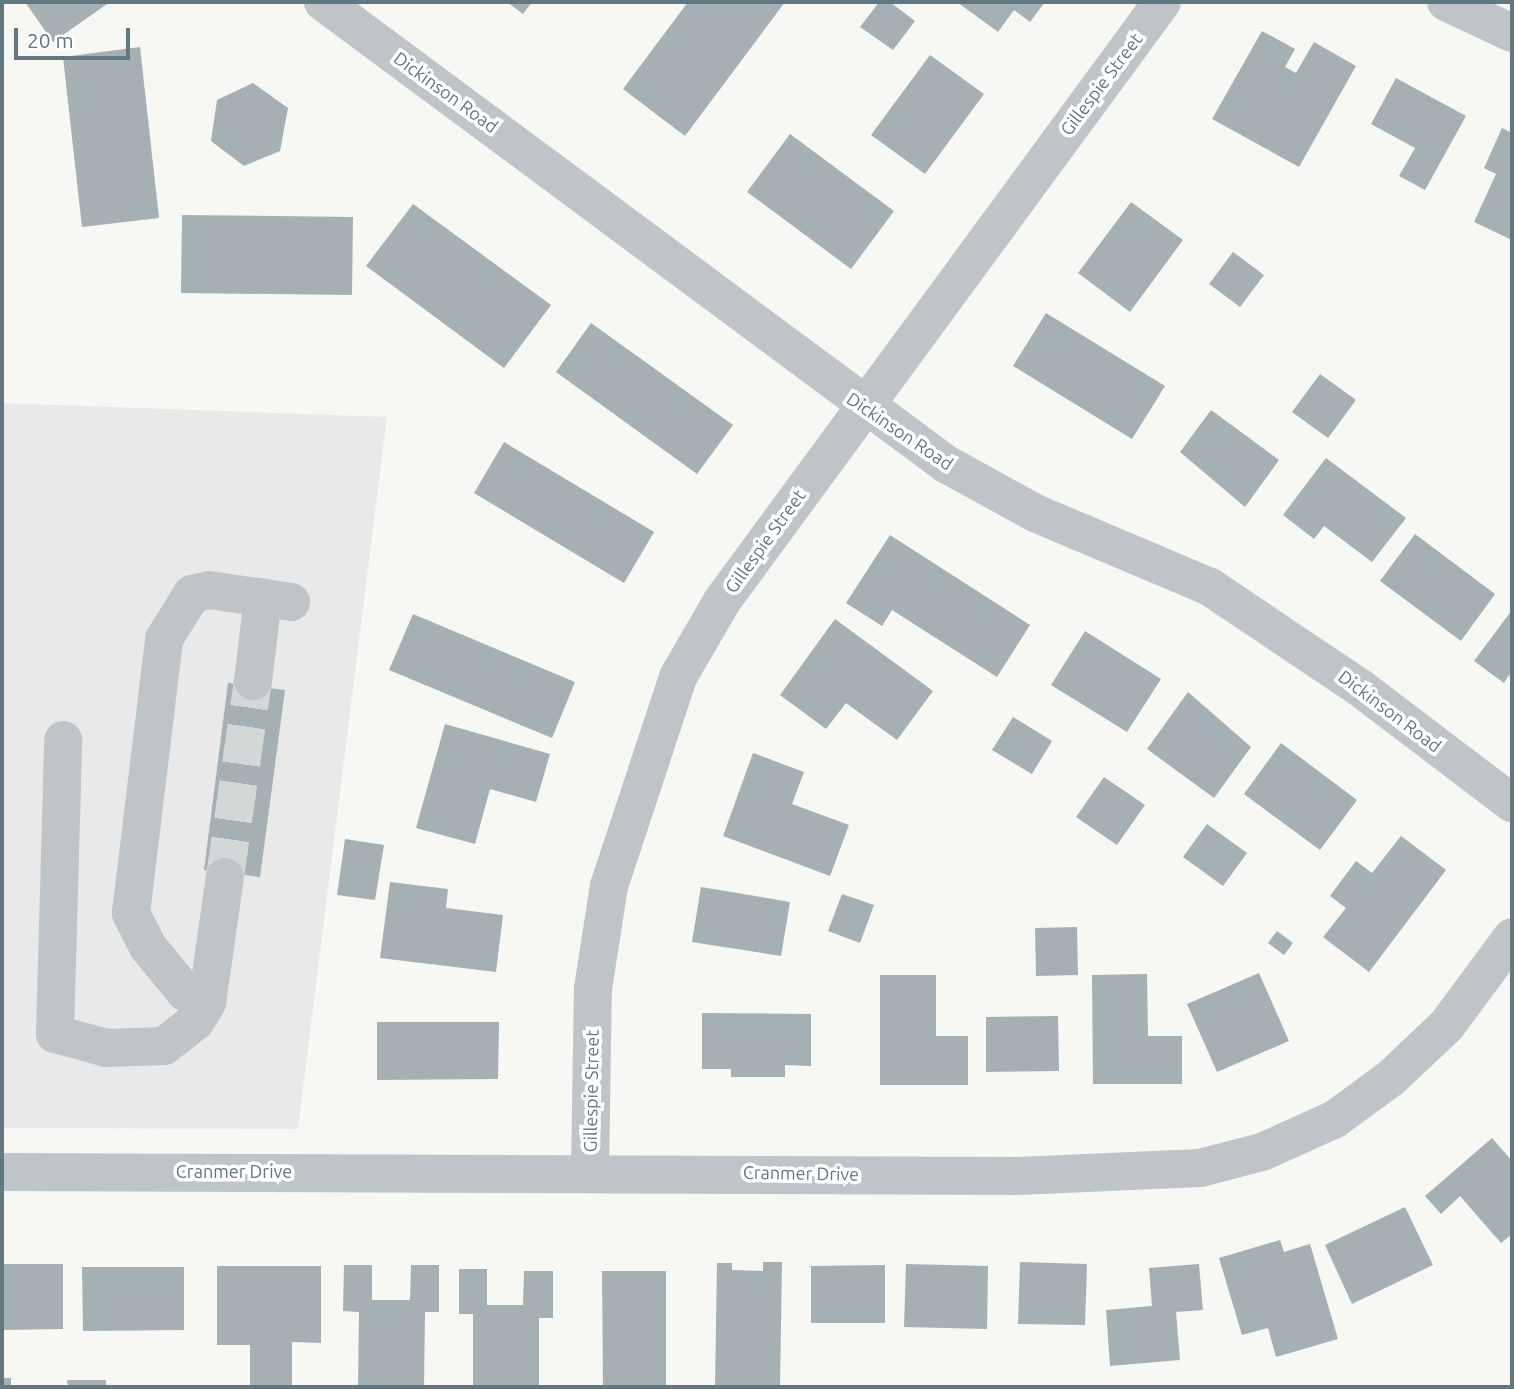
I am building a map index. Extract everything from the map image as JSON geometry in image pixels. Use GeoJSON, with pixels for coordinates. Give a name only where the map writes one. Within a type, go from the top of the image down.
{"type":"FeatureCollection","features":[{"type":"Feature","properties":{"kind":"street","name":"Dickinson Road"},"geometry":{"type":"LineString","coordinates":[[323,2],[862,407],[1035,513],[1157,562],[1258,616],[1512,803]]}},
{"type":"Feature","properties":{"kind":"street","name":"Gillespie Street"},"geometry":{"type":"LineString","coordinates":[[590,1172],[593,989],[609,886],[643,773],[678,677],[722,601],[1162,2]]}},
{"type":"Feature","properties":{"kind":"street"},"geometry":{"type":"LineString","coordinates":[[1446,2],[1512,33]]}},
{"type":"Feature","properties":{"kind":"street"},"geometry":{"type":"LineString","coordinates":[[201,1008],[148,947],[131,913],[145,742],[164,639],[181,604],[209,590],[277,600],[253,681]]}},
{"type":"Feature","properties":{"kind":"street"},"geometry":{"type":"LineString","coordinates":[[63,740],[55,1034],[201,1008]]}},
{"type":"Feature","properties":{"kind":"street"},"geometry":{"type":"LineString","coordinates":[[201,1008],[225,877]]}},
{"type":"Feature","properties":{"kind":"street","name":"Cranmer Drive"},"geometry":{"type":"LineString","coordinates":[[2,1172],[590,1172],[1018,1176],[1225,1161],[1335,1119],[1391,1078],[1447,1025],[1512,937]]}},
{"type":"Feature","properties":{"kind":"shaded area"},"geometry":{"type":"Polygon","coordinates":[[[2,403],[387,417],[298,1129],[2,1128],[2,403]]]}},
{"type":"Feature","properties":{"kind":"building"},"geometry":{"type":"Polygon","coordinates":[[[25,2],[110,2],[53,42],[25,2]]]}},
{"type":"Feature","properties":{"kind":"building"},"geometry":{"type":"Polygon","coordinates":[[[507,2],[532,2],[523,14],[507,2]]]}},
{"type":"Feature","properties":{"kind":"building"},"geometry":{"type":"Polygon","coordinates":[[[688,2],[785,2],[685,136],[623,89],[688,2]]]}},
{"type":"Feature","properties":{"kind":"building"},"geometry":{"type":"Polygon","coordinates":[[[879,2],[890,2],[915,21],[893,50],[860,27],[879,2]]]}},
{"type":"Feature","properties":{"kind":"building"},"geometry":{"type":"Polygon","coordinates":[[[957,2],[1045,2],[1030,22],[1014,10],[998,32],[957,2]]]}},
{"type":"Feature","properties":{"kind":"building"},"geometry":{"type":"Polygon","coordinates":[[[1262,31],[1295,49],[1285,67],[1296,73],[1314,42],[1356,66],[1299,167],[1212,119],[1262,31]]]}},
{"type":"Feature","properties":{"kind":"building"},"geometry":{"type":"Polygon","coordinates":[[[140,47],[159,218],[82,227],[63,57],[140,47]]]}},
{"type":"Feature","properties":{"kind":"building"},"geometry":{"type":"Polygon","coordinates":[[[930,55],[984,94],[925,174],[871,135],[930,55]]]}},
{"type":"Feature","properties":{"kind":"building"},"geometry":{"type":"Polygon","coordinates":[[[1396,78],[1466,116],[1425,190],[1399,176],[1415,148],[1371,124],[1396,78]]]}},
{"type":"Feature","properties":{"kind":"building"},"geometry":{"type":"Polygon","coordinates":[[[253,83],[288,108],[280,151],[244,166],[211,141],[217,100],[253,83]]]}},
{"type":"Feature","properties":{"kind":"building"},"geometry":{"type":"Polygon","coordinates":[[[1502,128],[1512,133],[1512,240],[1474,222],[1496,174],[1484,168],[1502,128]]]}},
{"type":"Feature","properties":{"kind":"building"},"geometry":{"type":"Polygon","coordinates":[[[790,134],[894,211],[851,269],[747,192],[790,134]]]}},
{"type":"Feature","properties":{"kind":"building"},"geometry":{"type":"Polygon","coordinates":[[[1131,202],[1183,240],[1130,312],[1078,273],[1131,202]]]}},
{"type":"Feature","properties":{"kind":"building"},"geometry":{"type":"Polygon","coordinates":[[[413,204],[551,305],[504,368],[366,266],[413,204]]]}},
{"type":"Feature","properties":{"kind":"building"},"geometry":{"type":"Polygon","coordinates":[[[182,215],[353,217],[352,295],[181,293],[182,215]]]}},
{"type":"Feature","properties":{"kind":"building"},"geometry":{"type":"Polygon","coordinates":[[[1233,252],[1264,275],[1240,307],[1209,284],[1233,252]]]}},
{"type":"Feature","properties":{"kind":"building"},"geometry":{"type":"Polygon","coordinates":[[[1046,313],[1165,386],[1132,439],[1013,366],[1046,313]]]}},
{"type":"Feature","properties":{"kind":"building"},"geometry":{"type":"Polygon","coordinates":[[[591,323],[733,425],[697,474],[556,372],[591,323]]]}},
{"type":"Feature","properties":{"kind":"building"},"geometry":{"type":"Polygon","coordinates":[[[1320,374],[1356,400],[1328,438],[1292,412],[1320,374]]]}},
{"type":"Feature","properties":{"kind":"building"},"geometry":{"type":"Polygon","coordinates":[[[1211,410],[1279,460],[1245,507],[1180,452],[1211,410]]]}},
{"type":"Feature","properties":{"kind":"building"},"geometry":{"type":"Polygon","coordinates":[[[504,442],[654,532],[624,583],[474,493],[504,442]]]}},
{"type":"Feature","properties":{"kind":"building"},"geometry":{"type":"Polygon","coordinates":[[[1326,458],[1406,518],[1372,562],[1324,526],[1314,539],[1283,515],[1326,458]]]}},
{"type":"Feature","properties":{"kind":"building"},"geometry":{"type":"Polygon","coordinates":[[[1415,534],[1495,594],[1461,641],[1380,581],[1415,534]]]}},
{"type":"Feature","properties":{"kind":"building"},"geometry":{"type":"Polygon","coordinates":[[[890,535],[1030,625],[997,677],[892,610],[882,626],[846,603],[890,535]]]}},
{"type":"Feature","properties":{"kind":"building"},"geometry":{"type":"Polygon","coordinates":[[[1512,610],[1512,671],[1504,683],[1474,661],[1512,610]]]}},
{"type":"Feature","properties":{"kind":"building"},"geometry":{"type":"Polygon","coordinates":[[[413,614],[575,682],[552,738],[389,670],[413,614]]]}},
{"type":"Feature","properties":{"kind":"building"},"geometry":{"type":"Polygon","coordinates":[[[835,619],[933,691],[897,740],[846,703],[826,729],[780,695],[835,619]]]}},
{"type":"Feature","properties":{"kind":"building"},"geometry":{"type":"Polygon","coordinates":[[[1085,631],[1161,679],[1127,732],[1051,685],[1085,631]]]}},
{"type":"Feature","properties":{"kind":"building"},"geometry":{"type":"Polygon","coordinates":[[[228,683],[285,690],[260,877],[204,870],[228,683]]]}},
{"type":"Feature","properties":{"kind":"building"},"geometry":{"type":"Polygon","coordinates":[[[1188,692],[1251,747],[1214,798],[1147,749],[1188,692]]]}},
{"type":"Feature","properties":{"kind":"building"},"geometry":{"type":"Polygon","coordinates":[[[1013,717],[1052,741],[1032,774],[992,750],[1013,717]]]}},
{"type":"Feature","properties":{"kind":"building"},"geometry":{"type":"Polygon","coordinates":[[[445,724],[550,754],[536,802],[490,789],[475,844],[416,828],[445,724]]]}},
{"type":"Feature","properties":{"kind":"building"},"geometry":{"type":"Polygon","coordinates":[[[1281,743],[1357,800],[1320,850],[1244,794],[1281,743]]]}},
{"type":"Feature","properties":{"kind":"building"},"geometry":{"type":"Polygon","coordinates":[[[753,753],[804,772],[792,804],[849,825],[830,876],[723,836],[753,753]]]}},
{"type":"Feature","properties":{"kind":"building"},"geometry":{"type":"Polygon","coordinates":[[[1104,777],[1145,805],[1117,845],[1076,817],[1104,777]]]}},
{"type":"Feature","properties":{"kind":"building"},"geometry":{"type":"Polygon","coordinates":[[[1207,824],[1247,853],[1223,886],[1183,857],[1207,824]]]}},
{"type":"Feature","properties":{"kind":"building"},"geometry":{"type":"Polygon","coordinates":[[[1401,836],[1446,870],[1369,972],[1323,937],[1346,908],[1330,896],[1356,861],[1372,873],[1401,836]]]}},
{"type":"Feature","properties":{"kind":"building"},"geometry":{"type":"Polygon","coordinates":[[[345,839],[384,845],[375,900],[337,895],[345,839]]]}},
{"type":"Feature","properties":{"kind":"building"},"geometry":{"type":"Polygon","coordinates":[[[390,882],[448,889],[446,908],[503,915],[496,972],[380,958],[390,882]]]}},
{"type":"Feature","properties":{"kind":"building"},"geometry":{"type":"Polygon","coordinates":[[[701,887],[790,902],[781,956],[692,942],[701,887]]]}},
{"type":"Feature","properties":{"kind":"building"},"geometry":{"type":"Polygon","coordinates":[[[842,894],[874,905],[860,943],[828,931],[842,894]]]}},
{"type":"Feature","properties":{"kind":"building"},"geometry":{"type":"Polygon","coordinates":[[[1077,927],[1078,975],[1036,976],[1035,928],[1077,927]]]}},
{"type":"Feature","properties":{"kind":"building"},"geometry":{"type":"Polygon","coordinates":[[[1277,931],[1293,943],[1284,955],[1268,943],[1277,931]]]}},
{"type":"Feature","properties":{"kind":"building"},"geometry":{"type":"Polygon","coordinates":[[[1259,973],[1289,1041],[1217,1072],[1187,1004],[1259,973]]]}},
{"type":"Feature","properties":{"kind":"building"},"geometry":{"type":"Polygon","coordinates":[[[1147,974],[1148,1036],[1182,1036],[1182,1084],[1093,1084],[1092,975],[1147,974]]]}},
{"type":"Feature","properties":{"kind":"building"},"geometry":{"type":"Polygon","coordinates":[[[880,975],[936,975],[936,1036],[968,1036],[968,1085],[880,1085],[880,975]]]}},
{"type":"Feature","properties":{"kind":"building"},"geometry":{"type":"Polygon","coordinates":[[[702,1013],[811,1014],[811,1066],[785,1065],[785,1077],[731,1077],[731,1069],[702,1069],[702,1013]]]}},
{"type":"Feature","properties":{"kind":"building"},"geometry":{"type":"Polygon","coordinates":[[[1058,1016],[1059,1071],[986,1072],[986,1017],[1058,1016]]]}},
{"type":"Feature","properties":{"kind":"building"},"geometry":{"type":"Polygon","coordinates":[[[377,1022],[499,1022],[498,1079],[377,1080],[377,1022]]]}},
{"type":"Feature","properties":{"kind":"building"},"geometry":{"type":"Polygon","coordinates":[[[1492,1138],[1512,1161],[1512,1234],[1501,1243],[1460,1196],[1441,1214],[1425,1196],[1492,1138]]]}},
{"type":"Feature","properties":{"kind":"building"},"geometry":{"type":"Polygon","coordinates":[[[1405,1207],[1433,1265],[1352,1304],[1325,1245],[1405,1207]]]}},
{"type":"Feature","properties":{"kind":"building"},"geometry":{"type":"Polygon","coordinates":[[[1280,1240],[1284,1252],[1310,1244],[1338,1339],[1276,1357],[1268,1328],[1242,1335],[1219,1258],[1280,1240]]]}},
{"type":"Feature","properties":{"kind":"building"},"geometry":{"type":"Polygon","coordinates":[[[763,1262],[782,1262],[780,1387],[715,1387],[717,1263],[732,1263],[732,1270],[763,1271],[763,1262]]]}},
{"type":"Feature","properties":{"kind":"building"},"geometry":{"type":"Polygon","coordinates":[[[1020,1262],[1087,1264],[1085,1325],[1018,1324],[1020,1262]]]}},
{"type":"Feature","properties":{"kind":"building"},"geometry":{"type":"Polygon","coordinates":[[[2,1264],[63,1264],[63,1329],[2,1330],[2,1264]]]}},
{"type":"Feature","properties":{"kind":"building"},"geometry":{"type":"Polygon","coordinates":[[[906,1264],[988,1266],[987,1329],[904,1327],[906,1264]]]}},
{"type":"Feature","properties":{"kind":"building"},"geometry":{"type":"Polygon","coordinates":[[[1199,1264],[1203,1310],[1176,1312],[1180,1360],[1110,1366],[1106,1310],[1152,1306],[1149,1268],[1199,1264]]]}},
{"type":"Feature","properties":{"kind":"building"},"geometry":{"type":"Polygon","coordinates":[[[344,1265],[372,1265],[372,1300],[410,1300],[411,1265],[439,1265],[439,1312],[425,1312],[424,1387],[358,1387],[359,1312],[343,1311],[344,1265]]]}},
{"type":"Feature","properties":{"kind":"building"},"geometry":{"type":"Polygon","coordinates":[[[885,1265],[885,1323],[811,1323],[811,1266],[885,1265]]]}},
{"type":"Feature","properties":{"kind":"building"},"geometry":{"type":"Polygon","coordinates":[[[217,1266],[321,1266],[321,1343],[292,1342],[292,1387],[250,1387],[250,1345],[217,1345],[217,1266]]]}},
{"type":"Feature","properties":{"kind":"building"},"geometry":{"type":"Polygon","coordinates":[[[82,1267],[184,1267],[184,1330],[83,1331],[82,1267]]]}},
{"type":"Feature","properties":{"kind":"building"},"geometry":{"type":"Polygon","coordinates":[[[459,1269],[487,1269],[487,1305],[523,1305],[524,1271],[553,1271],[553,1318],[539,1318],[539,1387],[473,1387],[473,1314],[459,1314],[459,1269]]]}},
{"type":"Feature","properties":{"kind":"building"},"geometry":{"type":"Polygon","coordinates":[[[602,1271],[666,1271],[666,1387],[603,1387],[602,1271]]]}},
{"type":"Feature","properties":{"kind":"building"},"geometry":{"type":"Polygon","coordinates":[[[2,1378],[11,1378],[11,1387],[2,1387],[2,1378]]]}},
{"type":"Feature","properties":{"kind":"building"},"geometry":{"type":"Polygon","coordinates":[[[67,1380],[106,1380],[106,1387],[68,1387],[67,1380]]]}},
{"type":"Feature","properties":{"kind":"tunnel"},"geometry":{"type":"LineString","coordinates":[[225,877],[253,681]]}}]}
